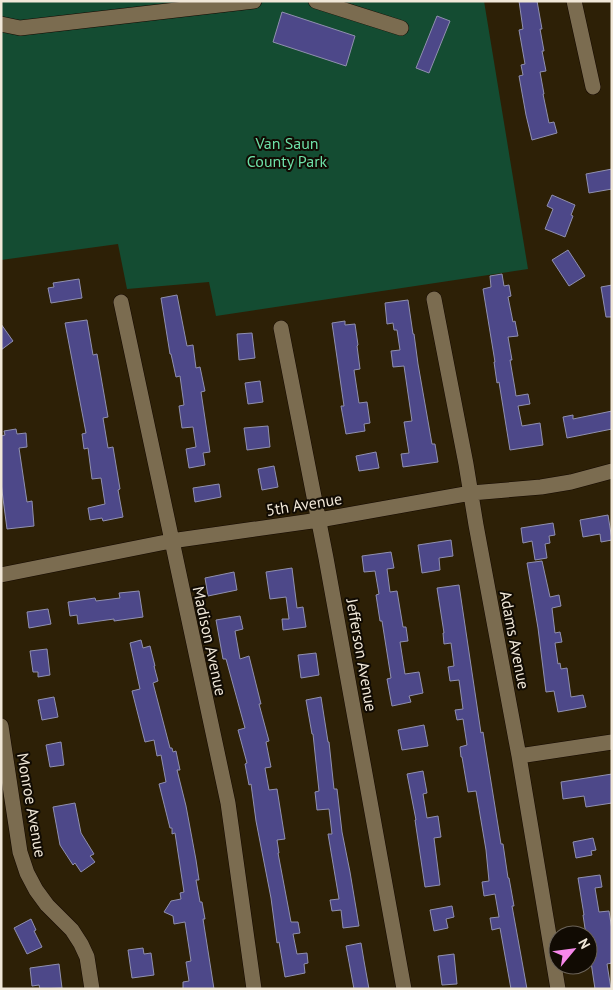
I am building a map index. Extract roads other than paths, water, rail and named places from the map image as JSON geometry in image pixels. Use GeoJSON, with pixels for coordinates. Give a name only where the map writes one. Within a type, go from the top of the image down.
{"type":"FeatureCollection","features":[{"type":"Feature","properties":{"kind":"street"},"geometry":{"type":"LineString","coordinates":[[1,24],[20,28],[254,1]]}},
{"type":"Feature","properties":{"kind":"street"},"geometry":{"type":"LineString","coordinates":[[316,1],[401,28]]}},
{"type":"Feature","properties":{"kind":"street"},"geometry":{"type":"LineString","coordinates":[[574,1],[593,87]]}},
{"type":"Feature","properties":{"kind":"street","name":"Adams Avenue"},"geometry":{"type":"LineString","coordinates":[[434,299],[519,756],[558,989]]}},
{"type":"Feature","properties":{"kind":"street","name":"Madison Avenue"},"geometry":{"type":"LineString","coordinates":[[121,302],[228,803],[254,989]]}},
{"type":"Feature","properties":{"kind":"street","name":"Jefferson Avenue"},"geometry":{"type":"LineString","coordinates":[[280,328],[319,520],[404,989]]}},
{"type":"Feature","properties":{"kind":"street","name":"5th Avenue"},"geometry":{"type":"LineString","coordinates":[[1,575],[171,541],[319,520],[471,493],[561,484],[612,470]]}},
{"type":"Feature","properties":{"kind":"street","name":"Monroe Avenue"},"geometry":{"type":"LineString","coordinates":[[1,726],[20,852],[27,873],[47,905],[72,930],[82,944],[92,989]]}},
{"type":"Feature","properties":{"kind":"street"},"geometry":{"type":"LineString","coordinates":[[519,756],[612,742]]}},
{"type":"Feature","properties":{"kind":"park label","name":"Van Saun County Park"},"geometry":{"type":"Point","coordinates":[287,152]}}]}
